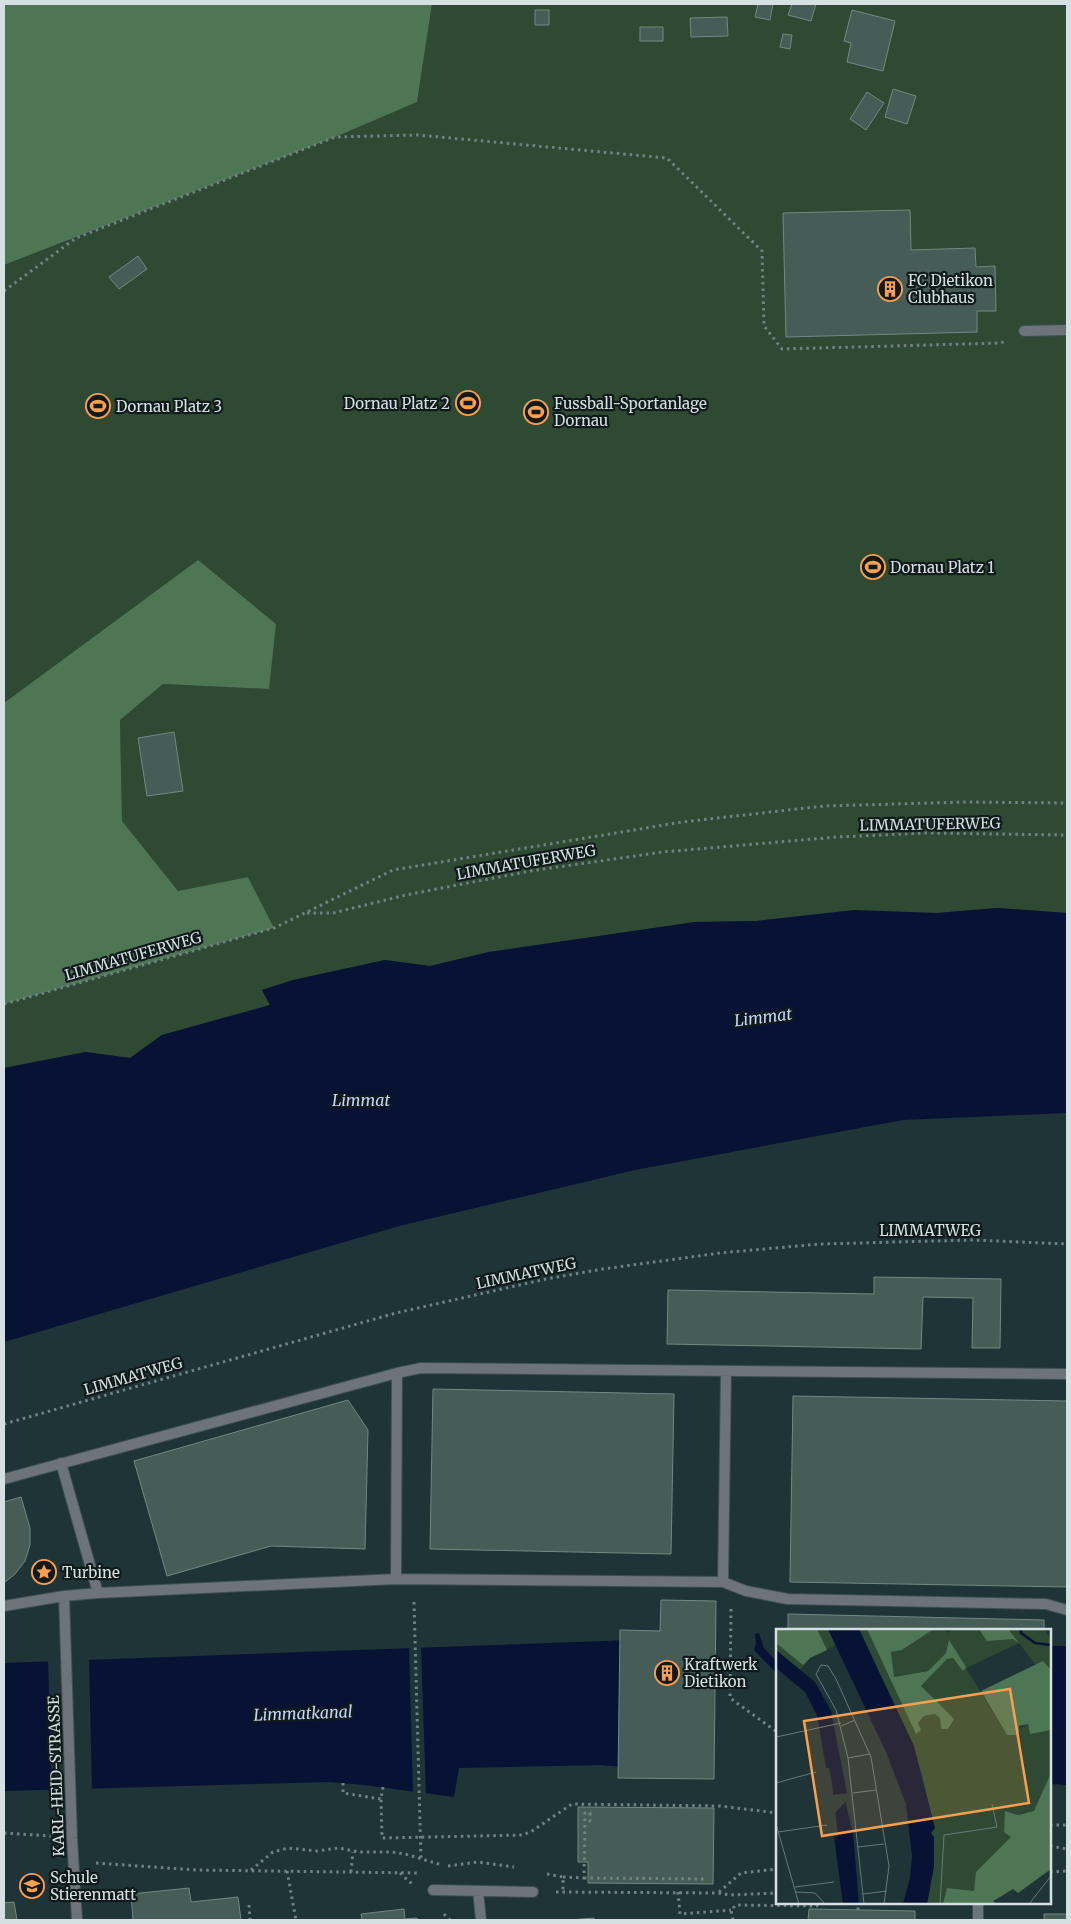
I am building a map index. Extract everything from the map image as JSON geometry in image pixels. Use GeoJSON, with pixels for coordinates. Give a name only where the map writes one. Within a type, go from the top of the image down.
{"type":"FeatureCollection","features":[{"type":"Feature","properties":{"kind":"street"},"geometry":{"type":"LineString","coordinates":[[1024,331],[1067,330]]}},
{"type":"Feature","properties":{"kind":"street"},"geometry":{"type":"LineString","coordinates":[[4,1479],[397,1373],[434,1367],[726,1372],[1067,1374]]}},
{"type":"Feature","properties":{"kind":"street"},"geometry":{"type":"LineString","coordinates":[[726,1372],[727,1584]]}},
{"type":"Feature","properties":{"kind":"street"},"geometry":{"type":"LineString","coordinates":[[396,1578],[397,1373]]}},
{"type":"Feature","properties":{"kind":"street"},"geometry":{"type":"LineString","coordinates":[[61,1463],[98,1593]]}},
{"type":"Feature","properties":{"kind":"street"},"geometry":{"type":"LineString","coordinates":[[4,1606],[64,1596],[98,1593],[396,1578],[727,1584],[766,1596],[788,1599],[1046,1604],[1067,1610]]}},
{"type":"Feature","properties":{"kind":"street","name":"KARL-HEID-STRASSE"},"geometry":{"type":"LineString","coordinates":[[64,1596],[72,1838],[77,1920]]}},
{"type":"Feature","properties":{"kind":"street"},"geometry":{"type":"LineString","coordinates":[[433,1890],[534,1892]]}},
{"type":"Feature","properties":{"kind":"street"},"geometry":{"type":"LineString","coordinates":[[478,1891],[481,1920]]}},
{"type":"Feature","properties":{"kind":"street"},"geometry":{"type":"LineString","coordinates":[[978,1904],[978,1920]]}},
{"type":"Feature","properties":{"kind":"path"},"geometry":{"type":"LineString","coordinates":[[4,291],[76,238],[335,136],[418,135],[666,158],[762,251],[764,326],[782,349],[1001,343],[1024,331]]}},
{"type":"Feature","properties":{"kind":"path"},"geometry":{"type":"LineString","coordinates":[[305,913],[393,870],[682,822],[824,806],[966,802],[1067,803]]}},
{"type":"Feature","properties":{"kind":"path","name":"LIMMATUFERWEG"},"geometry":{"type":"LineString","coordinates":[[4,1004],[274,928],[305,913],[333,913],[406,895],[520,873],[663,852],[838,837],[927,833],[1067,835]]}},
{"type":"Feature","properties":{"kind":"path","name":"LIMMATWEG"},"geometry":{"type":"LineString","coordinates":[[4,1424],[396,1313],[546,1279],[603,1269],[720,1253],[820,1244],[973,1240],[1067,1244]]}},
{"type":"Feature","properties":{"kind":"path"},"geometry":{"type":"LineString","coordinates":[[413,1579],[421,1859]]}},
{"type":"Feature","properties":{"kind":"path"},"geometry":{"type":"LineString","coordinates":[[727,1584],[730,1698],[776,1731]]}},
{"type":"Feature","properties":{"kind":"path"},"geometry":{"type":"LineString","coordinates":[[343,1783],[343,1793],[381,1799]]}},
{"type":"Feature","properties":{"kind":"path"},"geometry":{"type":"LineString","coordinates":[[383,1787],[381,1799],[382,1838],[523,1835],[572,1804],[720,1806],[776,1813]]}},
{"type":"Feature","properties":{"kind":"path"},"geometry":{"type":"LineString","coordinates":[[584,1878],[585,1813],[590,1813],[590,1821],[593,1821]]}},
{"type":"Feature","properties":{"kind":"path"},"geometry":{"type":"LineString","coordinates":[[1051,1824],[1067,1825]]}},
{"type":"Feature","properties":{"kind":"path"},"geometry":{"type":"LineString","coordinates":[[4,1833],[72,1838]]}},
{"type":"Feature","properties":{"kind":"path"},"geometry":{"type":"LineString","coordinates":[[1051,1846],[1067,1849]]}},
{"type":"Feature","properties":{"kind":"path"},"geometry":{"type":"LineString","coordinates":[[250,1870],[269,1854],[282,1848],[317,1851],[334,1848],[353,1852],[392,1852],[443,1865],[478,1862],[516,1867]]}},
{"type":"Feature","properties":{"kind":"path"},"geometry":{"type":"LineString","coordinates":[[351,1872],[353,1852]]}},
{"type":"Feature","properties":{"kind":"path"},"geometry":{"type":"LineString","coordinates":[[95,1855],[95,1863],[196,1870],[418,1873]]}},
{"type":"Feature","properties":{"kind":"path"},"geometry":{"type":"LineString","coordinates":[[718,1893],[741,1873],[776,1869]]}},
{"type":"Feature","properties":{"kind":"path"},"geometry":{"type":"LineString","coordinates":[[287,1870],[296,1920]]}},
{"type":"Feature","properties":{"kind":"path"},"geometry":{"type":"LineString","coordinates":[[1051,1872],[1067,1871]]}},
{"type":"Feature","properties":{"kind":"path"},"geometry":{"type":"LineString","coordinates":[[544,1873],[563,1877],[584,1878],[707,1879]]}},
{"type":"Feature","properties":{"kind":"path"},"geometry":{"type":"LineString","coordinates":[[563,1877],[563,1892]]}},
{"type":"Feature","properties":{"kind":"path"},"geometry":{"type":"LineString","coordinates":[[534,1892],[678,1892],[730,1895],[776,1893]]}},
{"type":"Feature","properties":{"kind":"path"},"geometry":{"type":"LineString","coordinates":[[678,1892],[680,1914],[732,1910],[736,1906],[817,1906],[817,1904]]}},
{"type":"Feature","properties":{"kind":"path"},"geometry":{"type":"LineString","coordinates":[[858,1904],[858,1910]]}},
{"type":"Feature","properties":{"kind":"path"},"geometry":{"type":"LineString","coordinates":[[249,1906],[250,1920]]}},
{"type":"Feature","properties":{"kind":"path"},"geometry":{"type":"LineString","coordinates":[[732,1910],[733,1920]]}},
{"type":"Feature","properties":{"kind":"green space"},"geometry":{"type":"Polygon","coordinates":[[[4,4],[432,4],[417,102],[335,137],[4,265],[4,4]]]}},
{"type":"Feature","properties":{"kind":"green space","name":"Fussball-Sportanlage Dornau"},"geometry":{"type":"Polygon","coordinates":[[[432,4],[1067,4],[1067,913],[997,908],[937,913],[695,922],[489,952],[430,966],[385,960],[293,980],[262,990],[270,1005],[162,1035],[130,1058],[86,1052],[4,1068],[4,1004],[274,928],[248,877],[178,891],[122,822],[120,720],[163,684],[269,689],[198,560],[4,703],[4,265],[417,102],[432,4]]]}},
{"type":"Feature","properties":{"kind":"green space"},"geometry":{"type":"Polygon","coordinates":[[[198,560],[276,624],[269,689],[163,684],[120,720],[122,821],[178,891],[248,877],[274,928],[4,1004],[4,703],[198,560]]]}},
{"type":"Feature","properties":{"kind":"water","name":"Limmat"},"geometry":{"type":"Polygon","coordinates":[[[997,908],[1067,913],[1067,1113],[903,1120],[635,1170],[399,1226],[4,1342],[4,1068],[86,1052],[130,1058],[162,1035],[270,1005],[262,990],[293,980],[385,960],[430,966],[489,952],[695,922],[756,921],[854,910],[937,913],[997,908]]]}},
{"type":"Feature","properties":{"kind":"water","name":"Limmatkanal"},"geometry":{"type":"Polygon","coordinates":[[[759,1633],[764,1648],[776,1661],[776,1779],[741,1778],[601,1765],[459,1768],[454,1797],[329,1782],[4,1791],[4,1663],[605,1641],[759,1633]]]}},
{"type":"Feature","properties":{"kind":"water"},"geometry":{"type":"Polygon","coordinates":[[[1051,1646],[1067,1646],[1067,1785],[1051,1784],[1051,1646]]]}},
{"type":"Feature","properties":{"kind":"pier"},"geometry":{"type":"Polygon","coordinates":[[[759,1631],[759,1633],[755,1634],[756,1643],[754,1650],[776,1673],[776,1780],[714,1779],[716,1633],[759,1631]]]}},
{"type":"Feature","properties":{"kind":"pier"},"geometry":{"type":"Polygon","coordinates":[[[409,1645],[421,1645],[426,1796],[413,1794],[409,1645]]]}},
{"type":"Feature","properties":{"kind":"pier"},"geometry":{"type":"Polygon","coordinates":[[[84,1657],[89,1657],[92,1791],[52,1792],[48,1658],[67,1660],[84,1659],[84,1657]]]}},
{"type":"Feature","properties":{"kind":"building"},"geometry":{"type":"Polygon","coordinates":[[[758,4],[773,4],[770,20],[755,17],[758,4]]]}},
{"type":"Feature","properties":{"kind":"building"},"geometry":{"type":"Polygon","coordinates":[[[792,4],[816,4],[811,21],[788,15],[792,4]]]}},
{"type":"Feature","properties":{"kind":"building"},"geometry":{"type":"Polygon","coordinates":[[[535,10],[549,10],[549,25],[535,25],[535,10]]]}},
{"type":"Feature","properties":{"kind":"building"},"geometry":{"type":"Polygon","coordinates":[[[852,10],[895,21],[883,71],[847,62],[851,43],[844,41],[852,10]]]}},
{"type":"Feature","properties":{"kind":"building"},"geometry":{"type":"Polygon","coordinates":[[[727,17],[728,36],[691,37],[690,18],[727,17]]]}},
{"type":"Feature","properties":{"kind":"building"},"geometry":{"type":"Polygon","coordinates":[[[640,27],[663,27],[663,41],[640,41],[640,27]]]}},
{"type":"Feature","properties":{"kind":"building"},"geometry":{"type":"Polygon","coordinates":[[[783,34],[792,35],[790,49],[780,47],[783,34]]]}},
{"type":"Feature","properties":{"kind":"building"},"geometry":{"type":"Polygon","coordinates":[[[893,89],[916,96],[907,124],[885,117],[893,89]]]}},
{"type":"Feature","properties":{"kind":"building"},"geometry":{"type":"Polygon","coordinates":[[[867,92],[884,103],[866,130],[850,119],[867,92]]]}},
{"type":"Feature","properties":{"kind":"building","name":"FC Dietikon Clubhaus"},"geometry":{"type":"Polygon","coordinates":[[[910,210],[911,250],[975,248],[976,267],[995,266],[996,311],[977,311],[977,332],[786,337],[783,213],[910,210]]]}},
{"type":"Feature","properties":{"kind":"building"},"geometry":{"type":"Polygon","coordinates":[[[138,256],[147,269],[119,289],[109,277],[138,256]]]}},
{"type":"Feature","properties":{"kind":"building"},"geometry":{"type":"Polygon","coordinates":[[[174,732],[183,791],[147,796],[138,738],[174,732]]]}},
{"type":"Feature","properties":{"kind":"building"},"geometry":{"type":"Polygon","coordinates":[[[874,1277],[1001,1279],[1000,1348],[972,1348],[973,1298],[923,1297],[921,1349],[667,1344],[668,1290],[874,1294],[874,1277]]]}},
{"type":"Feature","properties":{"kind":"building"},"geometry":{"type":"Polygon","coordinates":[[[433,1389],[674,1394],[671,1554],[430,1549],[433,1389]]]}},
{"type":"Feature","properties":{"kind":"building"},"geometry":{"type":"Polygon","coordinates":[[[793,1396],[1067,1401],[1067,1587],[790,1582],[793,1396]]]}},
{"type":"Feature","properties":{"kind":"building"},"geometry":{"type":"Polygon","coordinates":[[[348,1400],[368,1430],[365,1549],[271,1546],[167,1576],[134,1461],[348,1400]]]}},
{"type":"Feature","properties":{"kind":"building"},"geometry":{"type":"Polygon","coordinates":[[[21,1497],[30,1528],[30,1545],[25,1561],[15,1574],[4,1583],[4,1502],[21,1497]]]}},
{"type":"Feature","properties":{"kind":"building","name":"Kraftwerk Dietikon"},"geometry":{"type":"Polygon","coordinates":[[[661,1600],[716,1601],[714,1779],[618,1778],[620,1630],[660,1631],[661,1600]]]}},
{"type":"Feature","properties":{"kind":"building"},"geometry":{"type":"Polygon","coordinates":[[[788,1614],[1044,1620],[1044,1629],[788,1629],[788,1614]]]}},
{"type":"Feature","properties":{"kind":"building"},"geometry":{"type":"Polygon","coordinates":[[[578,1807],[714,1808],[713,1884],[588,1883],[588,1862],[578,1862],[578,1807]]]}},
{"type":"Feature","properties":{"kind":"building"},"geometry":{"type":"Polygon","coordinates":[[[189,1888],[191,1902],[238,1897],[241,1920],[133,1920],[131,1894],[189,1888]]]}},
{"type":"Feature","properties":{"kind":"building"},"geometry":{"type":"Polygon","coordinates":[[[14,1902],[17,1920],[4,1920],[4,1903],[14,1902]]]}},
{"type":"Feature","properties":{"kind":"building"},"geometry":{"type":"Polygon","coordinates":[[[404,1909],[405,1919],[417,1918],[418,1920],[362,1920],[361,1914],[404,1909]]]}},
{"type":"Feature","properties":{"kind":"building"},"geometry":{"type":"Polygon","coordinates":[[[809,1909],[915,1911],[915,1920],[808,1920],[809,1909]]]}},
{"type":"Feature","properties":{"kind":"building"},"geometry":{"type":"Polygon","coordinates":[[[1044,1914],[1067,1914],[1067,1920],[1044,1920],[1044,1914]]]}},
{"type":"Feature","properties":{"kind":"building"},"geometry":{"type":"Polygon","coordinates":[[[594,1918],[594,1920],[570,1920],[594,1918]]]}},
{"type":"Feature","properties":{"kind":"place","name":"FC Dietikon Clubhaus"},"geometry":{"type":"Point","coordinates":[890,289]}},
{"type":"Feature","properties":{"kind":"place","name":"Dornau Platz 2"},"geometry":{"type":"Point","coordinates":[468,403]}},
{"type":"Feature","properties":{"kind":"place","name":"Dornau Platz 3"},"geometry":{"type":"Point","coordinates":[98,406]}},
{"type":"Feature","properties":{"kind":"place","name":"Fussball-Sportanlage Dornau"},"geometry":{"type":"Point","coordinates":[536,412]}},
{"type":"Feature","properties":{"kind":"place","name":"Dornau Platz 1"},"geometry":{"type":"Point","coordinates":[873,567]}},
{"type":"Feature","properties":{"kind":"place","name":"Turbine"},"geometry":{"type":"Point","coordinates":[44,1572]}},
{"type":"Feature","properties":{"kind":"place","name":"Kraftwerk Dietikon"},"geometry":{"type":"Point","coordinates":[667,1673]}},
{"type":"Feature","properties":{"kind":"place","name":"Schule Stierenmatt"},"geometry":{"type":"Point","coordinates":[32,1886]}}]}
